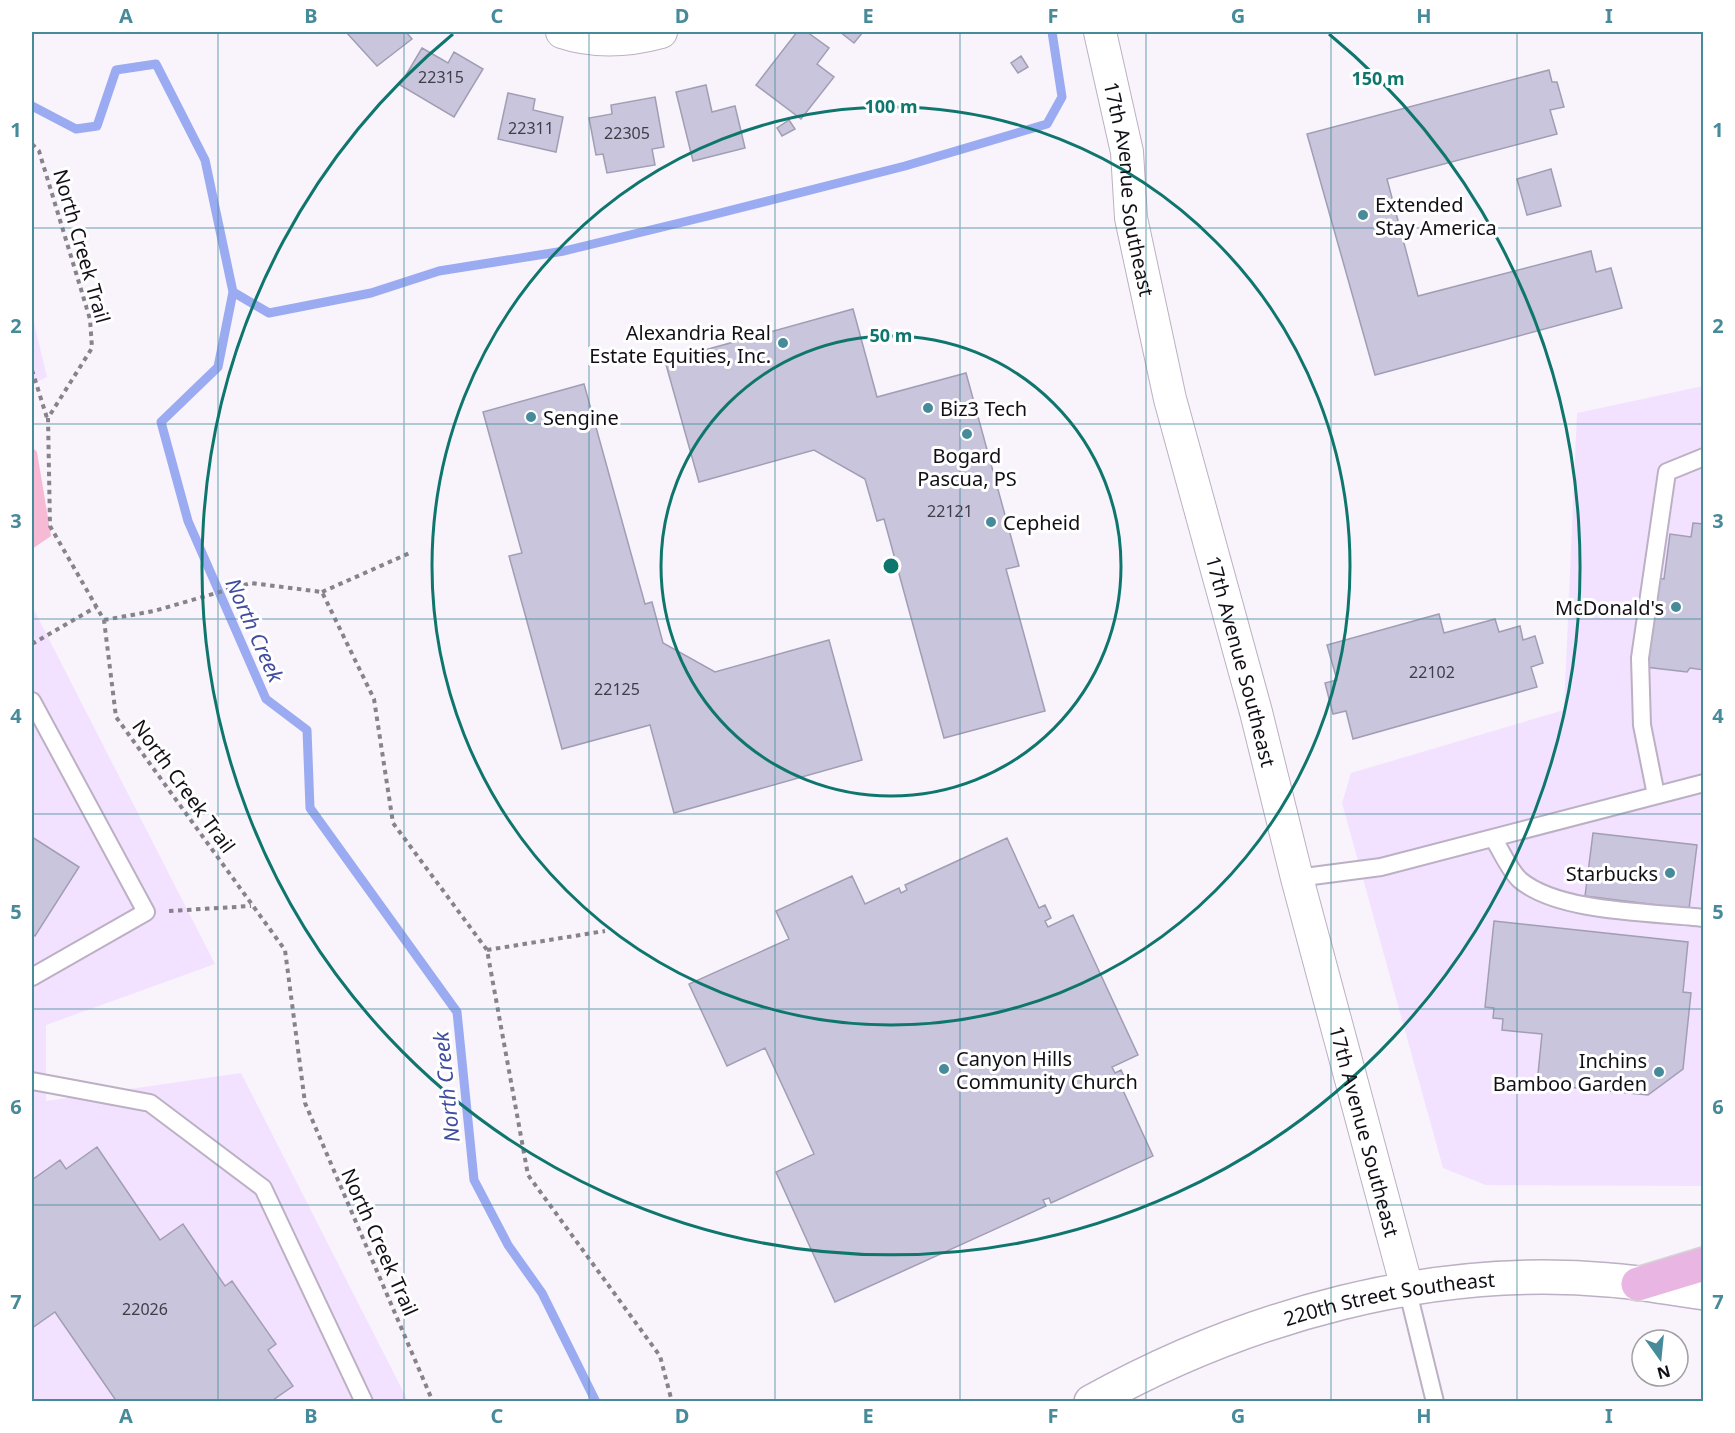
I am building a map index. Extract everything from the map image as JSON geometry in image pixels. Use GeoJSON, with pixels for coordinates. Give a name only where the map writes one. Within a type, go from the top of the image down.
{"type":"FeatureCollection","features":[{"type":"Feature","properties":{"kind":"main road"},"geometry":{"type":"LineString","coordinates":[[1638,1284],[1704,1264]]}},
{"type":"Feature","properties":{"kind":"street"},"geometry":{"type":"LineString","coordinates":[[562,32],[582,38],[633,40],[661,32]]}},
{"type":"Feature","properties":{"kind":"street","name":"17th Avenue Southeast"},"geometry":{"type":"LineString","coordinates":[[1100,32],[1127,152],[1131,218],[1170,399],[1256,712],[1297,878],[1407,1288]]}},
{"type":"Feature","properties":{"kind":"street","name":"220th Street Southeast"},"geometry":{"type":"LineString","coordinates":[[1091,1401],[1129,1381],[1228,1339],[1314,1311],[1407,1288],[1524,1278],[1610,1280],[1704,1293]]}},
{"type":"Feature","properties":{"kind":"lane"},"geometry":{"type":"LineString","coordinates":[[1656,795],[1642,725],[1640,658],[1667,472],[1704,457]]}},
{"type":"Feature","properties":{"kind":"lane"},"geometry":{"type":"LineString","coordinates":[[32,701],[146,912],[32,977]]}},
{"type":"Feature","properties":{"kind":"lane"},"geometry":{"type":"LineString","coordinates":[[1297,878],[1381,867],[1704,783]]}},
{"type":"Feature","properties":{"kind":"lane"},"geometry":{"type":"LineString","coordinates":[[1493,838],[1519,879],[1546,897],[1590,906],[1704,918]]}},
{"type":"Feature","properties":{"kind":"lane"},"geometry":{"type":"LineString","coordinates":[[32,1081],[150,1103],[263,1188],[364,1401]]}},
{"type":"Feature","properties":{"kind":"lane"},"geometry":{"type":"LineString","coordinates":[[1407,1288],[1435,1401]]}},
{"type":"Feature","properties":{"kind":"path","name":"North Creek Trail"},"geometry":{"type":"LineString","coordinates":[[32,144],[39,151],[91,328],[92,348],[48,418],[50,526],[104,621],[116,717],[285,950],[298,1036],[304,1103],[433,1401]]}},
{"type":"Feature","properties":{"kind":"path"},"geometry":{"type":"LineString","coordinates":[[32,370],[48,418]]}},
{"type":"Feature","properties":{"kind":"path"},"geometry":{"type":"LineString","coordinates":[[104,621],[154,611],[251,582],[322,592],[412,552]]}},
{"type":"Feature","properties":{"kind":"path"},"geometry":{"type":"LineString","coordinates":[[322,592],[374,699],[393,823],[487,950],[528,1175],[660,1356],[672,1401]]}},
{"type":"Feature","properties":{"kind":"path"},"geometry":{"type":"LineString","coordinates":[[32,644],[96,607]]}},
{"type":"Feature","properties":{"kind":"path"},"geometry":{"type":"LineString","coordinates":[[146,912],[252,906]]}},
{"type":"Feature","properties":{"kind":"path"},"geometry":{"type":"LineString","coordinates":[[487,950],[605,931]]}},
{"type":"Feature","properties":{"kind":"shaded area"},"geometry":{"type":"Polygon","coordinates":[[[32,314],[47,377],[32,384],[32,314]]]}},
{"type":"Feature","properties":{"kind":"shaded area"},"geometry":{"type":"Polygon","coordinates":[[[1703,386],[1703,1186],[1486,1185],[1443,1168],[1342,803],[1351,773],[1564,710],[1577,413],[1703,386]]]}},
{"type":"Feature","properties":{"kind":"shaded area"},"geometry":{"type":"Polygon","coordinates":[[[32,447],[37,452],[51,536],[32,549],[32,447]]]}},
{"type":"Feature","properties":{"kind":"shaded area"},"geometry":{"type":"Polygon","coordinates":[[[32,606],[215,964],[46,1025],[46,1101],[241,1073],[408,1401],[32,1401],[32,606]]]}},
{"type":"Feature","properties":{"kind":"building"},"geometry":{"type":"Polygon","coordinates":[[[346,32],[406,32],[412,39],[377,66],[346,32]]]}},
{"type":"Feature","properties":{"kind":"building"},"geometry":{"type":"Polygon","coordinates":[[[797,32],[807,32],[829,48],[817,64],[834,77],[801,119],[756,85],[797,32]]]}},
{"type":"Feature","properties":{"kind":"building"},"geometry":{"type":"Polygon","coordinates":[[[840,32],[863,32],[854,43],[840,32]]]}},
{"type":"Feature","properties":{"kind":"building"},"geometry":{"type":"Polygon","coordinates":[[[422,48],[448,63],[454,52],[483,69],[454,117],[400,85],[422,48]]]}},
{"type":"Feature","properties":{"kind":"building"},"geometry":{"type":"Polygon","coordinates":[[[1021,56],[1028,67],[1018,73],[1011,63],[1021,56]]]}},
{"type":"Feature","properties":{"kind":"building","name":"Extended Stay America"},"geometry":{"type":"Polygon","coordinates":[[[1549,70],[1552,82],[1557,82],[1564,107],[1550,110],[1557,134],[1387,179],[1418,296],[1591,251],[1596,272],[1611,268],[1622,308],[1375,375],[1307,134],[1549,70]]]}},
{"type":"Feature","properties":{"kind":"building"},"geometry":{"type":"Polygon","coordinates":[[[706,85],[712,112],[735,106],[745,148],[693,161],[676,92],[706,85]]]}},
{"type":"Feature","properties":{"kind":"building"},"geometry":{"type":"Polygon","coordinates":[[[508,93],[535,99],[533,110],[563,117],[556,152],[498,139],[508,93]]]}},
{"type":"Feature","properties":{"kind":"building"},"geometry":{"type":"Polygon","coordinates":[[[655,97],[664,147],[652,149],[655,165],[607,173],[603,154],[596,155],[589,118],[612,114],[611,105],[655,97]]]}},
{"type":"Feature","properties":{"kind":"building"},"geometry":{"type":"Polygon","coordinates":[[[789,120],[795,129],[782,136],[777,128],[789,120]]]}},
{"type":"Feature","properties":{"kind":"building"},"geometry":{"type":"Polygon","coordinates":[[[1551,169],[1561,206],[1527,215],[1517,179],[1551,169]]]}},
{"type":"Feature","properties":{"kind":"building"},"geometry":{"type":"Polygon","coordinates":[[[853,309],[877,397],[966,373],[1019,566],[1006,569],[1045,711],[944,738],[884,519],[877,521],[865,479],[814,450],[699,482],[665,361],[853,309]]]}},
{"type":"Feature","properties":{"kind":"building"},"geometry":{"type":"Polygon","coordinates":[[[584,384],[645,604],[652,602],[663,643],[715,672],[829,640],[862,760],[674,813],[650,725],[562,749],[509,556],[522,553],[483,412],[584,384]]]}},
{"type":"Feature","properties":{"kind":"building","name":"McDonald's"},"geometry":{"type":"Polygon","coordinates":[[[1693,523],[1704,524],[1704,670],[1690,668],[1687,672],[1645,667],[1653,578],[1664,579],[1670,534],[1691,537],[1693,523]]]}},
{"type":"Feature","properties":{"kind":"building"},"geometry":{"type":"Polygon","coordinates":[[[1439,614],[1444,633],[1495,619],[1499,632],[1520,626],[1523,640],[1535,636],[1543,663],[1531,667],[1537,687],[1353,739],[1346,711],[1333,714],[1325,683],[1337,680],[1327,645],[1439,614]]]}},
{"type":"Feature","properties":{"kind":"building"},"geometry":{"type":"Polygon","coordinates":[[[1593,833],[1697,845],[1689,909],[1585,896],[1593,833]]]}},
{"type":"Feature","properties":{"kind":"building"},"geometry":{"type":"Polygon","coordinates":[[[32,837],[79,867],[35,936],[32,934],[32,837]]]}},
{"type":"Feature","properties":{"kind":"building","name":"Canyon Hills Community Church"},"geometry":{"type":"Polygon","coordinates":[[[1007,838],[1039,908],[1045,905],[1051,918],[1045,921],[1048,927],[1073,915],[1138,1055],[1112,1067],[1115,1073],[1121,1070],[1127,1083],[1121,1086],[1153,1156],[1051,1203],[1049,1198],[1043,1200],[1046,1206],[835,1302],[776,1172],[814,1154],[765,1048],[727,1066],[689,984],[789,939],[776,911],[852,876],[865,904],[899,888],[901,893],[907,890],[905,885],[1007,838]]]}},
{"type":"Feature","properties":{"kind":"building"},"geometry":{"type":"Polygon","coordinates":[[[1494,921],[1688,942],[1683,992],[1691,993],[1683,1069],[1648,1095],[1537,1084],[1542,1034],[1502,1030],[1503,1019],[1493,1018],[1494,1008],[1485,1007],[1494,921]]]}},
{"type":"Feature","properties":{"kind":"building"},"geometry":{"type":"Polygon","coordinates":[[[97,1147],[160,1240],[183,1224],[225,1286],[232,1281],[276,1344],[268,1350],[293,1386],[270,1402],[117,1402],[55,1312],[32,1328],[32,1180],[60,1160],[66,1169],[97,1147]]]}},
{"type":"Feature","properties":{"kind":"waterway"},"geometry":{"type":"LineString","coordinates":[[233,292],[269,313],[371,293],[439,271],[564,251],[708,216],[905,166],[1047,124],[1062,97],[1052,32]]}},
{"type":"Feature","properties":{"kind":"waterway","name":"North Creek"},"geometry":{"type":"LineString","coordinates":[[32,106],[76,129],[97,126],[116,70],[156,64],[205,160],[233,292],[218,367],[161,422],[188,521],[266,699],[307,730],[310,808],[457,1012],[474,1180],[508,1245],[542,1293],[596,1402]]}},
{"type":"Feature","properties":{"kind":"place","name":"Extended Stay America"},"geometry":{"type":"Point","coordinates":[1363,215]}},
{"type":"Feature","properties":{"kind":"place","name":"Alexandria Real Estate Equities, Inc."},"geometry":{"type":"Point","coordinates":[783,343]}},
{"type":"Feature","properties":{"kind":"place","name":"Biz3 Tech"},"geometry":{"type":"Point","coordinates":[928,408]}},
{"type":"Feature","properties":{"kind":"place","name":"Sengine"},"geometry":{"type":"Point","coordinates":[531,417]}},
{"type":"Feature","properties":{"kind":"place","name":"Bogard Pascua, PS"},"geometry":{"type":"Point","coordinates":[967,434]}},
{"type":"Feature","properties":{"kind":"place","name":"Cepheid"},"geometry":{"type":"Point","coordinates":[991,522]}},
{"type":"Feature","properties":{"kind":"place","name":"McDonald's"},"geometry":{"type":"Point","coordinates":[1676,607]}},
{"type":"Feature","properties":{"kind":"place","name":"Starbucks"},"geometry":{"type":"Point","coordinates":[1670,873]}},
{"type":"Feature","properties":{"kind":"place","name":"Canyon Hills Community Church"},"geometry":{"type":"Point","coordinates":[944,1069]}},
{"type":"Feature","properties":{"kind":"place","name":"Inchins Bamboo Garden"},"geometry":{"type":"Point","coordinates":[1659,1072]}}]}
